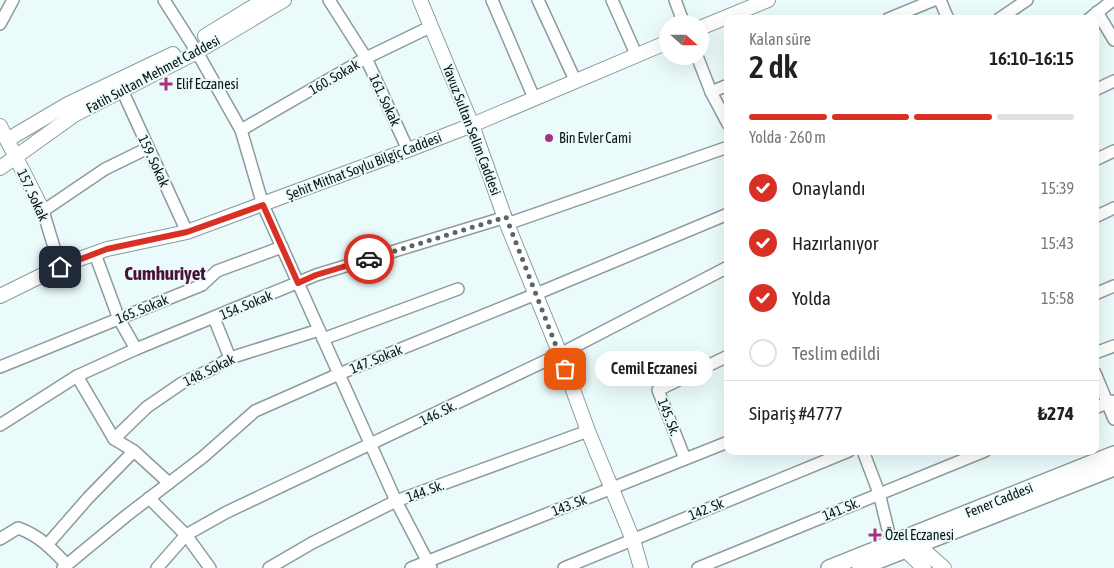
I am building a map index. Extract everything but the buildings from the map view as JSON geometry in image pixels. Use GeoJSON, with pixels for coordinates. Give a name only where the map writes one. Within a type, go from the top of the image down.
{"type":"FeatureCollection","features":[{"type":"Feature","properties":{"kind":"main road","name":"Fener Caddesi"},"geometry":{"type":"LineString","coordinates":[[860,568],[902,545],[1114,454]]}},
{"type":"Feature","properties":{"kind":"main road","name":"Fener Caddesi"},"geometry":{"type":"LineString","coordinates":[[838,566],[902,545],[1114,468]]}},
{"type":"Feature","properties":{"kind":"street"},"geometry":{"type":"LineString","coordinates":[[0,24],[14,0]]}},
{"type":"Feature","properties":{"kind":"street"},"geometry":{"type":"LineString","coordinates":[[164,0],[241,130],[263,205],[396,501],[430,564]]}},
{"type":"Feature","properties":{"kind":"street","name":"Fatih Sultan Mehmet Caddesi"},"geometry":{"type":"LineString","coordinates":[[7,140],[68,104],[194,49],[264,0]]}},
{"type":"Feature","properties":{"kind":"street","name":"Fatih Sultan Mehmet Caddesi"},"geometry":{"type":"LineString","coordinates":[[0,168],[74,115],[284,0]]}},
{"type":"Feature","properties":{"kind":"street","name":"161. Sokak"},"geometry":{"type":"LineString","coordinates":[[329,0],[366,58],[408,150]]}},
{"type":"Feature","properties":{"kind":"street","name":"Yavuz Sultan Selim Caddesi"},"geometry":{"type":"LineString","coordinates":[[420,0],[472,125],[588,430],[633,540],[642,568]]}},
{"type":"Feature","properties":{"kind":"street"},"geometry":{"type":"LineString","coordinates":[[492,0],[534,98]]}},
{"type":"Feature","properties":{"kind":"street"},"geometry":{"type":"LineString","coordinates":[[538,0],[575,80]]}},
{"type":"Feature","properties":{"kind":"street"},"geometry":{"type":"LineString","coordinates":[[612,0],[636,54]]}},
{"type":"Feature","properties":{"kind":"street"},"geometry":{"type":"LineString","coordinates":[[675,0],[681,15]]}},
{"type":"Feature","properties":{"kind":"street"},"geometry":{"type":"LineString","coordinates":[[732,15],[768,0]]}},
{"type":"Feature","properties":{"kind":"street"},"geometry":{"type":"LineString","coordinates":[[898,15],[934,0]]}},
{"type":"Feature","properties":{"kind":"street"},"geometry":{"type":"LineString","coordinates":[[940,0],[946,15]]}},
{"type":"Feature","properties":{"kind":"street"},"geometry":{"type":"LineString","coordinates":[[1005,15],[1028,0]]}},
{"type":"Feature","properties":{"kind":"street"},"geometry":{"type":"LineString","coordinates":[[1093,15],[1109,1]]}},
{"type":"Feature","properties":{"kind":"street"},"geometry":{"type":"LineString","coordinates":[[709,24],[724,18]]}},
{"type":"Feature","properties":{"kind":"street"},"geometry":{"type":"LineString","coordinates":[[1099,22],[1114,40]]}},
{"type":"Feature","properties":{"kind":"street","name":"160. Sokak"},"geometry":{"type":"LineString","coordinates":[[241,130],[366,58],[430,27]]}},
{"type":"Feature","properties":{"kind":"street","name":"Şehit Mithat Soylu Bilgiç Caddesi"},"geometry":{"type":"LineString","coordinates":[[0,296],[60,267],[107,249],[187,232],[408,150],[472,125],[659,45]]}},
{"type":"Feature","properties":{"kind":"street"},"geometry":{"type":"LineString","coordinates":[[700,65],[711,92],[724,116]]}},
{"type":"Feature","properties":{"kind":"street"},"geometry":{"type":"LineString","coordinates":[[1099,88],[1114,81]]}},
{"type":"Feature","properties":{"kind":"street"},"geometry":{"type":"LineString","coordinates":[[711,92],[724,87]]}},
{"type":"Feature","properties":{"kind":"street","name":"159. Sokak"},"geometry":{"type":"LineString","coordinates":[[122,90],[187,232]]}},
{"type":"Feature","properties":{"kind":"street"},"geometry":{"type":"LineString","coordinates":[[74,115],[86,96]]}},
{"type":"Feature","properties":{"kind":"street","name":"157. Sokak"},"geometry":{"type":"LineString","coordinates":[[0,126],[43,211],[60,267]]}},
{"type":"Feature","properties":{"kind":"street"},"geometry":{"type":"LineString","coordinates":[[43,211],[105,169],[148,148]]}},
{"type":"Feature","properties":{"kind":"street","name":"154. Sokak"},"geometry":{"type":"LineString","coordinates":[[0,425],[76,376],[136,349],[316,275],[507,220],[724,148]]}},
{"type":"Feature","properties":{"kind":"street"},"geometry":{"type":"LineString","coordinates":[[1099,158],[1114,151]]}},
{"type":"Feature","properties":{"kind":"street"},"geometry":{"type":"LineString","coordinates":[[1099,215],[1114,208]]}},
{"type":"Feature","properties":{"kind":"street","name":"147. Sokak"},"geometry":{"type":"LineString","coordinates":[[65,567],[149,498],[203,457],[255,411],[339,374],[724,216]]}},
{"type":"Feature","properties":{"kind":"street","name":"165. Sokak"},"geometry":{"type":"LineString","coordinates":[[1,366],[202,285],[218,271],[282,247]]}},
{"type":"Feature","properties":{"kind":"street"},"geometry":{"type":"LineString","coordinates":[[95,254],[119,319],[136,349]]}},
{"type":"Feature","properties":{"kind":"street","name":"146. Sk."},"geometry":{"type":"LineString","coordinates":[[157,568],[186,535],[227,512],[560,354],[724,270]]}},
{"type":"Feature","properties":{"kind":"street"},"geometry":{"type":"LineString","coordinates":[[1099,292],[1114,286]]}},
{"type":"Feature","properties":{"kind":"street","name":"148. Sokak"},"geometry":{"type":"LineString","coordinates":[[114,439],[147,407],[171,389],[230,358],[321,334],[458,289]]}},
{"type":"Feature","properties":{"kind":"street"},"geometry":{"type":"LineString","coordinates":[[214,318],[230,358]]}},
{"type":"Feature","properties":{"kind":"street"},"geometry":{"type":"LineString","coordinates":[[1099,352],[1114,346]]}},
{"type":"Feature","properties":{"kind":"street","name":"145. Sk."},"geometry":{"type":"LineString","coordinates":[[685,459],[658,390],[724,358]]}},
{"type":"Feature","properties":{"kind":"street"},"geometry":{"type":"LineString","coordinates":[[76,376],[114,439],[134,451],[169,483]]}},
{"type":"Feature","properties":{"kind":"street"},"geometry":{"type":"LineString","coordinates":[[1099,381],[1111,402],[1114,419]]}},
{"type":"Feature","properties":{"kind":"street"},"geometry":{"type":"LineString","coordinates":[[1099,406],[1111,402]]}},
{"type":"Feature","properties":{"kind":"street","name":"144. Sk."},"geometry":{"type":"LineString","coordinates":[[270,568],[312,543],[396,501],[588,430]]}},
{"type":"Feature","properties":{"kind":"street","name":"143. Sk"},"geometry":{"type":"LineString","coordinates":[[411,568],[430,564],[724,444]]}},
{"type":"Feature","properties":{"kind":"street"},"geometry":{"type":"LineString","coordinates":[[47,545],[88,498],[134,451]]}},
{"type":"Feature","properties":{"kind":"street","name":"142. Sk"},"geometry":{"type":"LineString","coordinates":[[564,568],[839,455]]}},
{"type":"Feature","properties":{"kind":"street"},"geometry":{"type":"LineString","coordinates":[[864,455],[878,493],[902,545],[924,568]]}},
{"type":"Feature","properties":{"kind":"street","name":"141. Sk."},"geometry":{"type":"LineString","coordinates":[[698,568],[975,455]]}},
{"type":"Feature","properties":{"kind":"street"},"geometry":{"type":"LineString","coordinates":[[149,498],[186,535],[210,568]]}},
{"type":"Feature","properties":{"kind":"street"},"geometry":{"type":"LineString","coordinates":[[0,539],[18,528],[30,532],[47,545],[65,567]]}},
{"type":"Feature","properties":{"kind":"street"},"geometry":{"type":"LineString","coordinates":[[902,545],[944,568]]}},
{"type":"Feature","properties":{"kind":"way so far"},"geometry":{"type":"LineString","coordinates":[[369,259],[506,217],[507,224],[565,369]]}},
{"type":"Feature","properties":{"kind":"place","name":"Elif Eczanesi"},"geometry":{"type":"Point","coordinates":[166,84]}},
{"type":"Feature","properties":{"kind":"place","name":"Bin Evler Cami"},"geometry":{"type":"Point","coordinates":[549,138]}},
{"type":"Feature","properties":{"kind":"place","name":"Cemil Eczanesi"},"geometry":{"type":"Point","coordinates":[565,369]}},
{"type":"Feature","properties":{"kind":"place","name":"Özel Eczanesi"},"geometry":{"type":"Point","coordinates":[875,535]}},
{"type":"Feature","properties":{"kind":"district","name":"Cumhuriyet"},"geometry":{"type":"Point","coordinates":[165,273]}},
{"type":"Feature","properties":{"kind":"route"},"geometry":{"type":"LineString","coordinates":[[60,267],[107,249],[187,232],[263,205],[298,283],[316,275],[369,259]]}}]}
